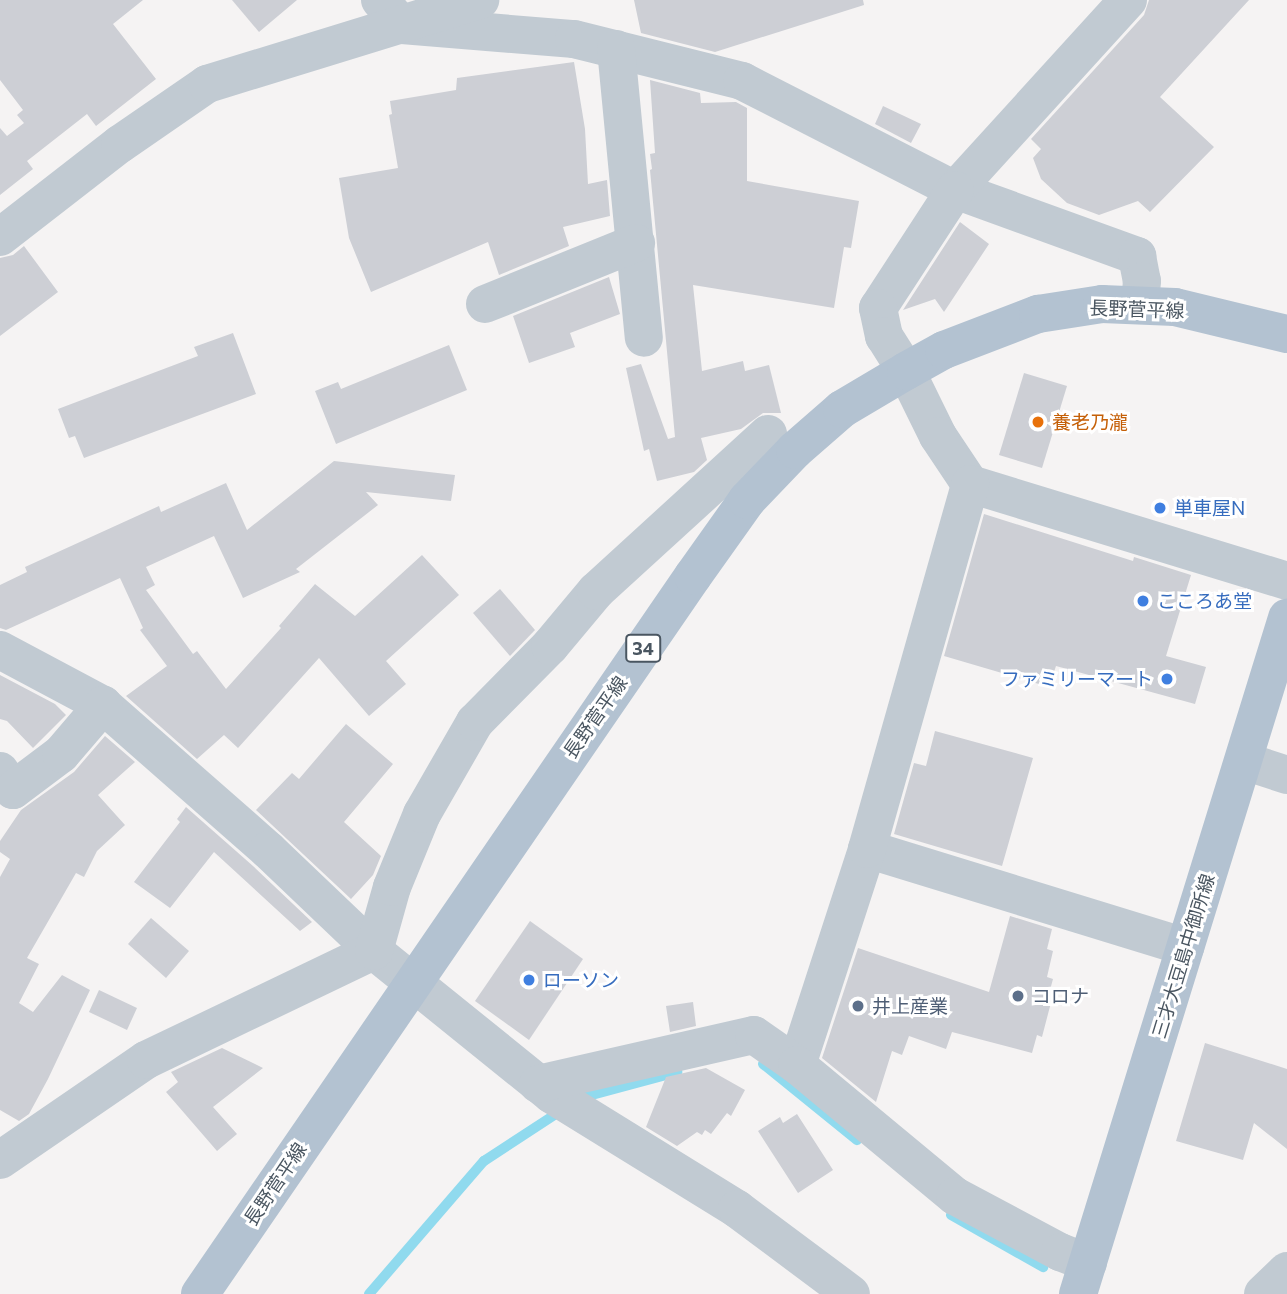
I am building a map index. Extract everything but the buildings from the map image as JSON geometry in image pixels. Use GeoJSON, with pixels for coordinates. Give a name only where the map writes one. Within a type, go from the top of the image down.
{"type":"FeatureCollection","features":[{"type":"Feature","properties":{"kind":"main road","name":"長野菅平線"},"geometry":{"type":"LineString","coordinates":[[200,1294],[413,981],[747,500],[795,450],[842,409],[906,371],[944,350],[1038,314],[1102,304],[1175,307],[1287,334]]}},
{"type":"Feature","properties":{"kind":"main road","name":"三才大豆島中御所線"},"geometry":{"type":"LineString","coordinates":[[1083,1278],[1287,618]]}},
{"type":"Feature","properties":{"kind":"street"},"geometry":{"type":"LineString","coordinates":[[0,237],[120,145],[207,84],[391,13],[480,0]]}},
{"type":"Feature","properties":{"kind":"street"},"geometry":{"type":"LineString","coordinates":[[1128,0],[955,190],[878,308],[884,336],[906,371],[938,436],[970,484],[1287,581]]}},
{"type":"Feature","properties":{"kind":"street"},"geometry":{"type":"LineString","coordinates":[[391,13],[574,39],[743,81],[955,190],[1137,256],[1142,281],[1140,305]]}},
{"type":"Feature","properties":{"kind":"street"},"geometry":{"type":"LineString","coordinates":[[616,50],[644,338]]}},
{"type":"Feature","properties":{"kind":"street"},"geometry":{"type":"LineString","coordinates":[[485,304],[636,243]]}},
{"type":"Feature","properties":{"kind":"street"},"geometry":{"type":"LineString","coordinates":[[0,1160],[146,1060],[374,951],[392,887],[422,814],[475,722],[550,646],[596,591],[768,434]]}},
{"type":"Feature","properties":{"kind":"street"},"geometry":{"type":"LineString","coordinates":[[797,1065],[867,849],[970,484]]}},
{"type":"Feature","properties":{"kind":"street"},"geometry":{"type":"LineString","coordinates":[[0,650],[103,705],[268,850],[374,951],[556,1097],[737,1209],[851,1294]]}},
{"type":"Feature","properties":{"kind":"street"},"geometry":{"type":"LineString","coordinates":[[0,771],[13,790],[61,754],[103,705]]}},
{"type":"Feature","properties":{"kind":"street"},"geometry":{"type":"LineString","coordinates":[[1244,761],[1287,775]]}},
{"type":"Feature","properties":{"kind":"street"},"geometry":{"type":"LineString","coordinates":[[867,849],[1185,947]]}},
{"type":"Feature","properties":{"kind":"street"},"geometry":{"type":"LineString","coordinates":[[556,1097],[754,1035],[797,1065],[955,1196],[1059,1252],[1083,1278]]}},
{"type":"Feature","properties":{"kind":"street"},"geometry":{"type":"LineString","coordinates":[[1263,1294],[1287,1271]]}},
{"type":"Feature","properties":{"kind":"waterway"},"geometry":{"type":"LineString","coordinates":[[763,1064],[857,1140]]}},
{"type":"Feature","properties":{"kind":"waterway"},"geometry":{"type":"LineString","coordinates":[[577,1099],[677,1072]]}},
{"type":"Feature","properties":{"kind":"waterway"},"geometry":{"type":"LineString","coordinates":[[369,1294],[484,1161],[562,1110]]}},
{"type":"Feature","properties":{"kind":"waterway"},"geometry":{"type":"LineString","coordinates":[[951,1215],[1043,1267]]}},
{"type":"Feature","properties":{"kind":"place","name":"養老乃瀧"},"geometry":{"type":"Point","coordinates":[1038,422]}},
{"type":"Feature","properties":{"kind":"place","name":"単車屋N"},"geometry":{"type":"Point","coordinates":[1160,508]}},
{"type":"Feature","properties":{"kind":"place","name":"こころあ堂"},"geometry":{"type":"Point","coordinates":[1143,601]}},
{"type":"Feature","properties":{"kind":"place","name":"ファミリーマート"},"geometry":{"type":"Point","coordinates":[1167,679]}},
{"type":"Feature","properties":{"kind":"place","name":"ローソン"},"geometry":{"type":"Point","coordinates":[529,980]}},
{"type":"Feature","properties":{"kind":"place","name":"コロナ"},"geometry":{"type":"Point","coordinates":[1018,996]}},
{"type":"Feature","properties":{"kind":"place","name":"井上産業"},"geometry":{"type":"Point","coordinates":[858,1006]}}]}
